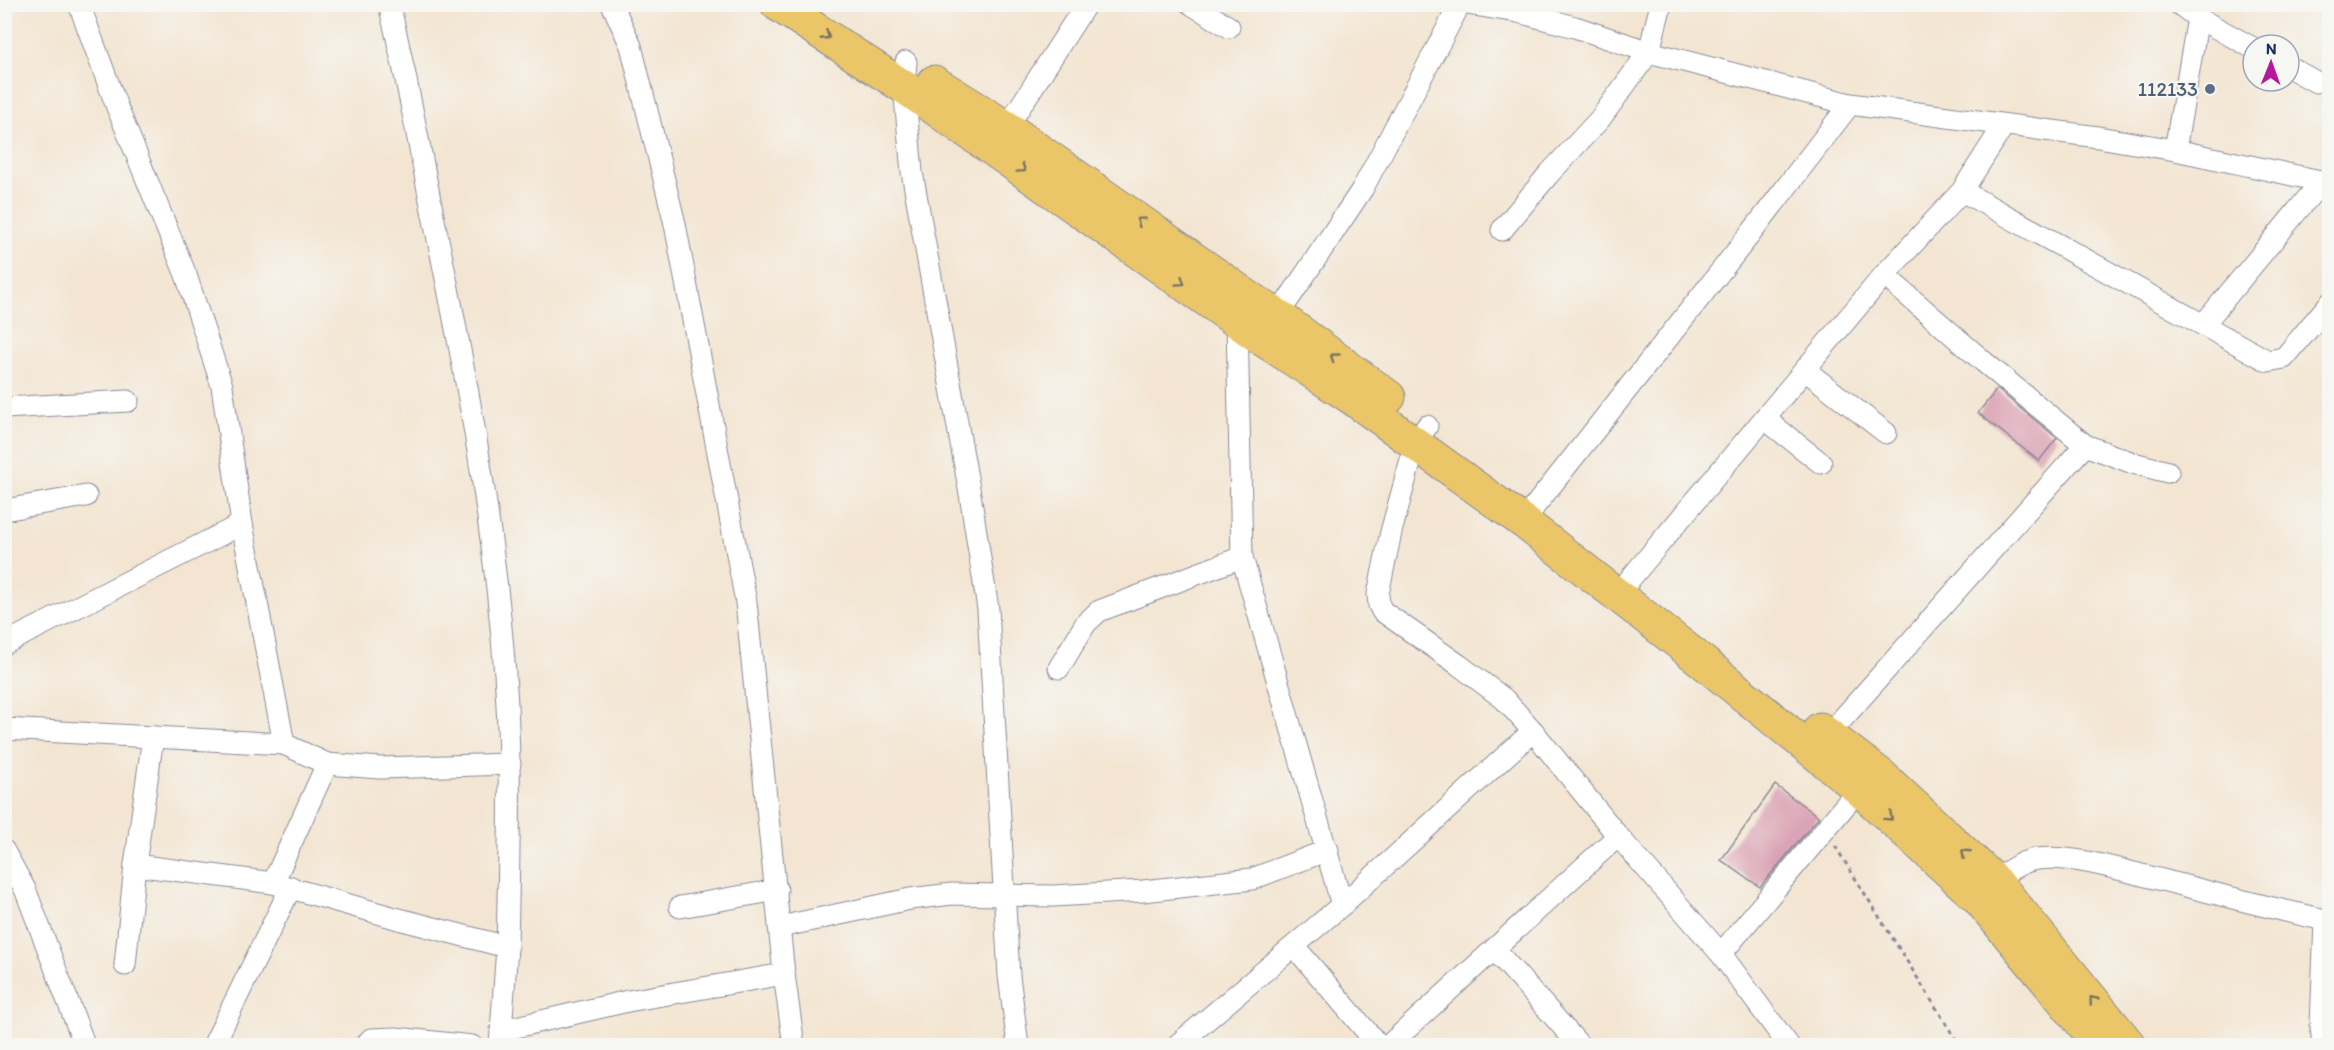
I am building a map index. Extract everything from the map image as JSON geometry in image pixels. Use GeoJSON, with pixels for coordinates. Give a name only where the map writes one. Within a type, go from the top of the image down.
{"type":"FeatureCollection","features":[{"type":"Feature","properties":{"kind":"main road"},"geometry":{"type":"LineString","coordinates":[[777,4],[905,74]]}},
{"type":"Feature","properties":{"kind":"main road"},"geometry":{"type":"LineString","coordinates":[[818,4],[905,74],[1361,390],[1624,587],[1821,743],[1882,776],[2130,1046]]}},
{"type":"Feature","properties":{"kind":"main road"},"geometry":{"type":"LineString","coordinates":[[1821,743],[1859,789],[1987,889],[2101,1046]]}},
{"type":"Feature","properties":{"kind":"street"},"geometry":{"type":"LineString","coordinates":[[79,4],[117,107],[186,275],[222,386],[242,524],[284,744]]}},
{"type":"Feature","properties":{"kind":"street"},"geometry":{"type":"LineString","coordinates":[[389,4],[449,291],[475,433],[495,570],[505,674],[510,764],[507,947],[501,1038],[628,1001],[784,974]]}},
{"type":"Feature","properties":{"kind":"street"},"geometry":{"type":"LineString","coordinates":[[612,4],[631,46],[675,224],[746,602],[784,974],[794,1046]]}},
{"type":"Feature","properties":{"kind":"street"},"geometry":{"type":"LineString","coordinates":[[1000,138],[1086,4]]}},
{"type":"Feature","properties":{"kind":"street"},"geometry":{"type":"LineString","coordinates":[[1191,4],[1229,27]]}},
{"type":"Feature","properties":{"kind":"street"},"geometry":{"type":"LineString","coordinates":[[1342,905],[1242,556],[1256,318],[1362,188],[1460,4]]}},
{"type":"Feature","properties":{"kind":"street"},"geometry":{"type":"LineString","coordinates":[[1467,4],[1518,12],[1575,27],[1649,52],[1850,104],[2098,137],[2175,150],[2326,182],[2203,325]]}},
{"type":"Feature","properties":{"kind":"street"},"geometry":{"type":"LineString","coordinates":[[1502,230],[1548,175],[1600,119],[1649,52],[1661,4]]}},
{"type":"Feature","properties":{"kind":"street"},"geometry":{"type":"LineString","coordinates":[[2179,4],[2198,18],[2241,41]]}},
{"type":"Feature","properties":{"kind":"street"},"geometry":{"type":"LineString","coordinates":[[2175,150],[2198,18]]}},
{"type":"Feature","properties":{"kind":"street"},"geometry":{"type":"LineString","coordinates":[[905,74],[912,172],[970,494],[988,609],[1009,976],[1018,1046]]}},
{"type":"Feature","properties":{"kind":"street"},"geometry":{"type":"LineString","coordinates":[[2301,74],[2316,82]]}},
{"type":"Feature","properties":{"kind":"street"},"geometry":{"type":"LineString","coordinates":[[1529,515],[1850,104]]}},
{"type":"Feature","properties":{"kind":"street"},"geometry":{"type":"LineString","coordinates":[[1624,587],[1884,274],[1962,191],[2004,125]]}},
{"type":"Feature","properties":{"kind":"street"},"geometry":{"type":"LineString","coordinates":[[1962,191],[2268,361],[2284,358],[2330,303]]}},
{"type":"Feature","properties":{"kind":"street"},"geometry":{"type":"LineString","coordinates":[[1884,274],[1983,362],[2085,445],[2133,463],[2168,472]]}},
{"type":"Feature","properties":{"kind":"street"},"geometry":{"type":"LineString","coordinates":[[1805,370],[1886,433]]}},
{"type":"Feature","properties":{"kind":"street"},"geometry":{"type":"LineString","coordinates":[[4,408],[128,401]]}},
{"type":"Feature","properties":{"kind":"street"},"geometry":{"type":"LineString","coordinates":[[1765,419],[1821,463]]}},
{"type":"Feature","properties":{"kind":"street"},"geometry":{"type":"LineString","coordinates":[[1421,435],[1391,531],[1378,594],[1382,610],[1504,699],[1533,731],[1618,836],[1721,954],[1789,1046]]}},
{"type":"Feature","properties":{"kind":"street"},"geometry":{"type":"LineString","coordinates":[[1821,743],[2085,445]]}},
{"type":"Feature","properties":{"kind":"street"},"geometry":{"type":"LineString","coordinates":[[4,510],[86,496]]}},
{"type":"Feature","properties":{"kind":"street"},"geometry":{"type":"LineString","coordinates":[[4,644],[242,524]]}},
{"type":"Feature","properties":{"kind":"street"},"geometry":{"type":"LineString","coordinates":[[1059,668],[1086,623],[1100,611],[1242,556]]}},
{"type":"Feature","properties":{"kind":"street"},"geometry":{"type":"LineString","coordinates":[[4,729],[284,744],[327,764],[380,768],[510,764]]}},
{"type":"Feature","properties":{"kind":"street"},"geometry":{"type":"LineString","coordinates":[[1179,1045],[1342,905],[1533,731]]}},
{"type":"Feature","properties":{"kind":"street"},"geometry":{"type":"LineString","coordinates":[[125,965],[135,865],[153,737]]}},
{"type":"Feature","properties":{"kind":"street"},"geometry":{"type":"LineString","coordinates":[[213,1046],[282,885],[327,764]]}},
{"type":"Feature","properties":{"kind":"street"},"geometry":{"type":"LineString","coordinates":[[1721,954],[1859,789]]}},
{"type":"Feature","properties":{"kind":"street"},"geometry":{"type":"LineString","coordinates":[[1388,1046],[1618,836]]}},
{"type":"Feature","properties":{"kind":"street"},"geometry":{"type":"LineString","coordinates":[[780,927],[910,899],[952,894],[1053,896],[1252,879],[1328,850]]}},
{"type":"Feature","properties":{"kind":"street"},"geometry":{"type":"LineString","coordinates":[[4,851],[25,889],[85,1046]]}},
{"type":"Feature","properties":{"kind":"street"},"geometry":{"type":"LineString","coordinates":[[1987,889],[2028,861],[2052,858],[2099,865],[2327,920],[2321,1026],[2323,1046]]}},
{"type":"Feature","properties":{"kind":"street"},"geometry":{"type":"LineString","coordinates":[[135,865],[282,885],[507,947]]}},
{"type":"Feature","properties":{"kind":"street"},"geometry":{"type":"LineString","coordinates":[[680,907],[777,890]]}},
{"type":"Feature","properties":{"kind":"street"},"geometry":{"type":"LineString","coordinates":[[1294,946],[1379,1046]]}},
{"type":"Feature","properties":{"kind":"street"},"geometry":{"type":"LineString","coordinates":[[1494,949],[1580,1046]]}},
{"type":"Feature","properties":{"kind":"street"},"geometry":{"type":"LineString","coordinates":[[365,1046],[371,1039],[396,1038],[472,1046]]}},
{"type":"Feature","properties":{"kind":"path"},"geometry":{"type":"LineString","coordinates":[[1825,829],[1960,1046]]}},
{"type":"Feature","properties":{"kind":"building"},"geometry":{"type":"Polygon","coordinates":[[[1997,389],[2057,438],[2039,461],[1978,413],[1997,389]]]}},
{"type":"Feature","properties":{"kind":"building"},"geometry":{"type":"Polygon","coordinates":[[[1775,785],[1819,817],[1760,887],[1721,860],[1775,785]]]}},
{"type":"Feature","properties":{"kind":"place","name":"112133"},"geometry":{"type":"Point","coordinates":[2210,89]}}]}
